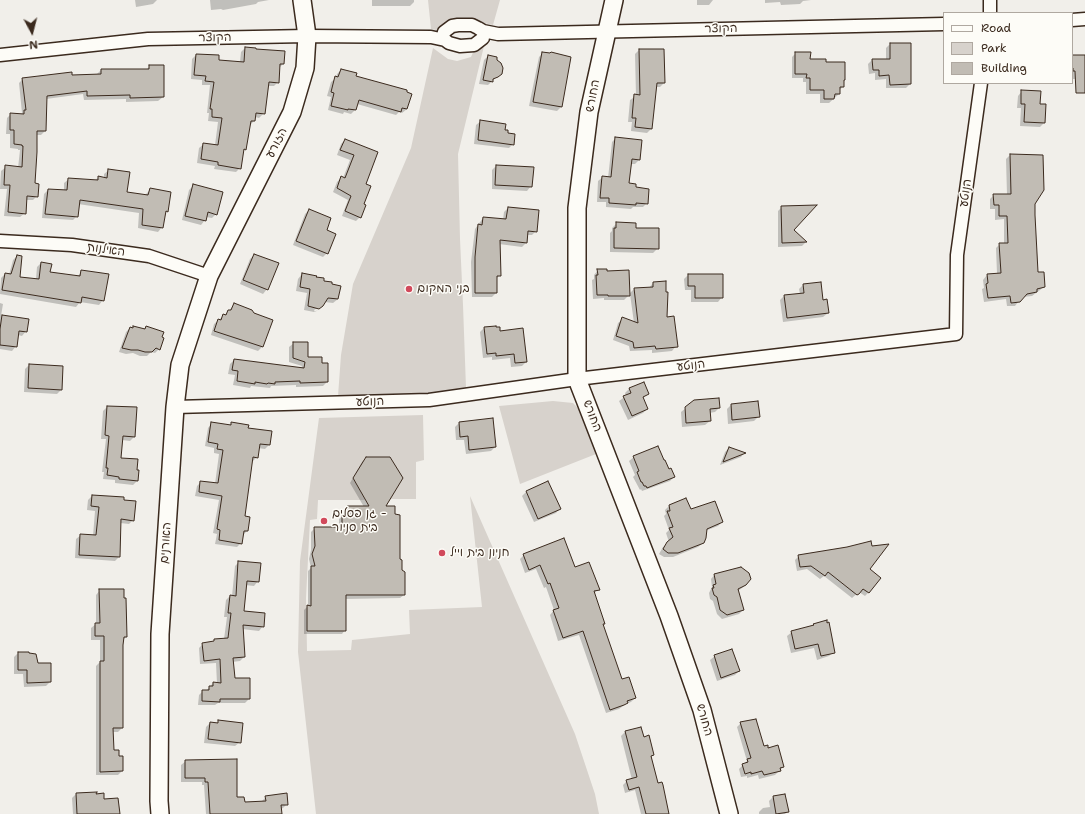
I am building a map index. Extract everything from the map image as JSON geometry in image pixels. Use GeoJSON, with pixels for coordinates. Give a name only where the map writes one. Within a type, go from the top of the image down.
{"type":"FeatureCollection","features":[{"type":"Feature","properties":{"kind":"street","name":"הזורע"},"geometry":{"type":"LineString","coordinates":[[209,276],[292,112],[305,68],[307,36],[302,0]]}},
{"type":"Feature","properties":{"kind":"street","name":"החורש"},"geometry":{"type":"LineString","coordinates":[[614,0],[590,112],[577,208],[577,379],[669,616],[702,710],[729,814]]}},
{"type":"Feature","properties":{"kind":"street"},"geometry":{"type":"LineString","coordinates":[[990,0],[990,12]]}},
{"type":"Feature","properties":{"kind":"street"},"geometry":{"type":"LineString","coordinates":[[1073,20],[1085,19]]}},
{"type":"Feature","properties":{"kind":"street","name":"הקוצר"},"geometry":{"type":"LineString","coordinates":[[444,36],[447,29],[458,24],[472,25],[483,34],[943,24]]}},
{"type":"Feature","properties":{"kind":"street","name":"הקוצר"},"geometry":{"type":"LineString","coordinates":[[0,55],[148,39],[307,36],[444,36],[454,45],[467,46],[474,45],[483,34]]}},
{"type":"Feature","properties":{"kind":"street","name":"הנוטע"},"geometry":{"type":"LineString","coordinates":[[175,407],[429,400],[577,379],[956,334],[957,255],[981,84]]}},
{"type":"Feature","properties":{"kind":"street","name":"האילנות"},"geometry":{"type":"LineString","coordinates":[[0,241],[72,245],[149,256],[209,276]]}},
{"type":"Feature","properties":{"kind":"street","name":"האורנים"},"geometry":{"type":"LineString","coordinates":[[160,814],[160,634],[175,407],[180,365],[209,276]]}},
{"type":"Feature","properties":{"kind":"green space"},"geometry":{"type":"Polygon","coordinates":[[[428,0],[500,0],[493,25],[479,22],[443,27],[436,30],[431,29],[428,0]]]}},
{"type":"Feature","properties":{"kind":"green space"},"geometry":{"type":"Polygon","coordinates":[[[484,46],[458,154],[466,388],[430,394],[338,396],[341,355],[353,284],[411,148],[433,48],[448,59],[457,61],[471,57],[474,50],[484,46]]]}},
{"type":"Feature","properties":{"kind":"green space"},"geometry":{"type":"Polygon","coordinates":[[[553,401],[573,403],[582,412],[596,454],[520,484],[499,406],[553,401]]]}},
{"type":"Feature","properties":{"kind":"green space"},"geometry":{"type":"Polygon","coordinates":[[[423,415],[424,460],[416,462],[416,499],[390,499],[402,478],[390,457],[366,457],[353,478],[365,500],[318,500],[317,519],[310,520],[306,598],[307,651],[351,650],[352,640],[410,634],[409,610],[482,607],[470,496],[575,734],[595,794],[599,814],[316,814],[298,652],[300,561],[319,418],[423,415]]]}},
{"type":"Feature","properties":{"kind":"building"},"geometry":{"type":"Polygon","coordinates":[[[890,43],[911,43],[911,84],[890,85],[889,75],[879,76],[879,70],[873,70],[872,59],[890,59],[890,43]]]}},
{"type":"Feature","properties":{"kind":"building"},"geometry":{"type":"Polygon","coordinates":[[[245,47],[285,51],[284,64],[280,64],[279,83],[269,82],[265,114],[256,113],[255,121],[251,121],[241,169],[218,165],[218,162],[201,159],[203,143],[218,145],[222,118],[212,117],[212,109],[210,109],[214,82],[205,81],[206,76],[194,75],[196,54],[219,55],[219,60],[244,62],[245,47]]]}},
{"type":"Feature","properties":{"kind":"building"},"geometry":{"type":"Polygon","coordinates":[[[639,49],[664,49],[665,83],[657,83],[652,129],[635,127],[636,118],[632,118],[634,94],[640,95],[639,49]]]}},
{"type":"Feature","properties":{"kind":"building"},"geometry":{"type":"Polygon","coordinates":[[[542,52],[551,52],[571,57],[562,107],[533,102],[542,52]]]}},
{"type":"Feature","properties":{"kind":"building"},"geometry":{"type":"Polygon","coordinates":[[[795,52],[811,52],[810,59],[826,59],[826,62],[845,62],[844,87],[840,87],[840,94],[835,94],[834,99],[824,99],[824,90],[810,90],[810,78],[806,78],[807,74],[795,74],[795,52]]]}},
{"type":"Feature","properties":{"kind":"building"},"geometry":{"type":"Polygon","coordinates":[[[488,55],[497,57],[497,60],[501,63],[503,68],[502,74],[493,79],[493,82],[483,80],[488,55]]]}},
{"type":"Feature","properties":{"kind":"building"},"geometry":{"type":"Polygon","coordinates":[[[1073,55],[1085,55],[1085,93],[1076,93],[1075,71],[1073,71],[1073,55]]]}},
{"type":"Feature","properties":{"kind":"building"},"geometry":{"type":"Polygon","coordinates":[[[149,65],[164,65],[164,97],[130,98],[130,95],[87,96],[87,91],[47,96],[46,131],[37,131],[35,183],[39,184],[38,197],[27,196],[26,214],[8,212],[10,185],[4,185],[5,165],[22,167],[23,146],[14,144],[14,130],[10,130],[10,113],[24,114],[24,110],[26,110],[22,78],[72,72],[72,75],[101,74],[101,69],[149,69],[149,65]]]}},
{"type":"Feature","properties":{"kind":"building"},"geometry":{"type":"Polygon","coordinates":[[[341,69],[357,73],[356,76],[407,90],[407,92],[412,94],[407,109],[402,108],[401,112],[359,100],[356,110],[348,110],[331,106],[334,93],[331,92],[335,76],[338,77],[341,69]]]}},
{"type":"Feature","properties":{"kind":"building"},"geometry":{"type":"Polygon","coordinates":[[[1021,90],[1041,91],[1040,104],[1046,104],[1045,123],[1024,122],[1025,104],[1021,104],[1021,90]]]}},
{"type":"Feature","properties":{"kind":"building"},"geometry":{"type":"Polygon","coordinates":[[[480,120],[506,124],[505,130],[508,130],[508,133],[515,134],[514,145],[478,140],[480,120]]]}},
{"type":"Feature","properties":{"kind":"building"},"geometry":{"type":"Polygon","coordinates":[[[615,137],[642,140],[640,160],[632,159],[629,183],[636,184],[636,187],[649,189],[648,204],[636,203],[636,205],[609,203],[609,198],[600,198],[602,176],[611,177],[615,137]]]}},
{"type":"Feature","properties":{"kind":"building"},"geometry":{"type":"Polygon","coordinates":[[[345,139],[378,152],[366,184],[371,186],[364,204],[366,205],[361,218],[345,211],[351,196],[337,188],[341,176],[345,178],[354,155],[340,150],[345,139]]]}},
{"type":"Feature","properties":{"kind":"building"},"geometry":{"type":"Polygon","coordinates":[[[1010,154],[1043,155],[1044,190],[1035,204],[1035,215],[1038,272],[1044,272],[1045,287],[1037,289],[1037,292],[1027,294],[1020,302],[1011,303],[1010,296],[988,298],[986,284],[988,283],[987,274],[1001,273],[999,243],[1008,243],[1007,216],[999,216],[999,205],[994,205],[993,194],[1011,194],[1010,154]]]}},
{"type":"Feature","properties":{"kind":"building"},"geometry":{"type":"Polygon","coordinates":[[[496,165],[534,167],[532,187],[495,185],[496,165]]]}},
{"type":"Feature","properties":{"kind":"building"},"geometry":{"type":"Polygon","coordinates":[[[108,169],[130,172],[127,192],[148,195],[150,188],[171,192],[168,212],[166,211],[163,228],[142,225],[143,209],[80,200],[78,217],[45,214],[48,189],[67,190],[68,178],[98,180],[98,176],[107,178],[108,169]]]}},
{"type":"Feature","properties":{"kind":"building"},"geometry":{"type":"Polygon","coordinates":[[[193,184],[223,192],[217,215],[208,212],[206,221],[185,216],[193,184]]]}},
{"type":"Feature","properties":{"kind":"building"},"geometry":{"type":"Polygon","coordinates":[[[817,205],[794,230],[807,242],[782,243],[781,206],[817,205]]]}},
{"type":"Feature","properties":{"kind":"building"},"geometry":{"type":"Polygon","coordinates":[[[508,207],[539,210],[537,232],[528,231],[527,243],[500,240],[501,276],[497,276],[497,293],[475,293],[475,257],[478,224],[482,225],[483,217],[506,219],[508,207]]]}},
{"type":"Feature","properties":{"kind":"building"},"geometry":{"type":"Polygon","coordinates":[[[309,209],[331,218],[327,230],[336,234],[328,254],[296,241],[309,209]]]}},
{"type":"Feature","properties":{"kind":"building"},"geometry":{"type":"Polygon","coordinates":[[[616,222],[636,223],[636,228],[659,228],[659,249],[614,248],[614,228],[616,228],[616,222]]]}},
{"type":"Feature","properties":{"kind":"building"},"geometry":{"type":"Polygon","coordinates":[[[254,254],[279,263],[268,290],[243,280],[254,254]]]}},
{"type":"Feature","properties":{"kind":"building"},"geometry":{"type":"Polygon","coordinates":[[[17,255],[22,256],[20,277],[39,279],[41,262],[52,264],[50,272],[80,276],[81,270],[109,274],[104,301],[82,297],[81,303],[2,290],[5,273],[11,274],[17,255]]]}},
{"type":"Feature","properties":{"kind":"building"},"geometry":{"type":"Polygon","coordinates":[[[597,269],[607,269],[607,271],[629,270],[630,296],[597,295],[597,269]]]}},
{"type":"Feature","properties":{"kind":"building"},"geometry":{"type":"Polygon","coordinates":[[[302,273],[324,278],[324,281],[332,282],[332,284],[341,286],[338,299],[328,298],[319,309],[308,306],[310,289],[300,287],[302,273]]]}},
{"type":"Feature","properties":{"kind":"building"},"geometry":{"type":"Polygon","coordinates":[[[688,274],[723,274],[723,298],[695,298],[695,286],[688,286],[688,274]]]}},
{"type":"Feature","properties":{"kind":"building"},"geometry":{"type":"Polygon","coordinates":[[[666,281],[666,292],[668,292],[667,317],[674,316],[678,347],[656,349],[655,346],[634,348],[633,342],[616,336],[622,317],[638,323],[634,288],[653,287],[653,282],[666,281]]]}},
{"type":"Feature","properties":{"kind":"building"},"geometry":{"type":"Polygon","coordinates":[[[821,282],[823,300],[827,299],[829,313],[787,318],[784,295],[804,293],[803,284],[821,282]]]}},
{"type":"Feature","properties":{"kind":"building"},"geometry":{"type":"Polygon","coordinates":[[[234,303],[273,320],[263,347],[214,331],[218,319],[221,320],[223,314],[226,315],[228,310],[231,310],[234,303]]]}},
{"type":"Feature","properties":{"kind":"building"},"geometry":{"type":"Polygon","coordinates":[[[2,315],[29,319],[27,332],[19,331],[17,347],[0,345],[2,315]]]}},
{"type":"Feature","properties":{"kind":"building"},"geometry":{"type":"Polygon","coordinates":[[[133,326],[145,329],[146,326],[164,332],[162,337],[164,338],[160,350],[156,348],[152,352],[145,352],[122,348],[130,327],[133,328],[133,326]]]}},
{"type":"Feature","properties":{"kind":"building"},"geometry":{"type":"Polygon","coordinates":[[[484,327],[500,327],[500,331],[523,328],[527,362],[515,363],[514,354],[496,356],[496,353],[487,354],[484,327]]]}},
{"type":"Feature","properties":{"kind":"building"},"geometry":{"type":"Polygon","coordinates":[[[293,342],[308,342],[308,357],[322,357],[322,363],[328,363],[328,382],[300,383],[300,381],[275,382],[275,384],[267,384],[255,382],[255,384],[237,381],[238,371],[232,370],[234,359],[304,368],[305,362],[293,358],[293,342]]]}},
{"type":"Feature","properties":{"kind":"building"},"geometry":{"type":"Polygon","coordinates":[[[29,364],[63,366],[62,390],[28,388],[29,364]]]}},
{"type":"Feature","properties":{"kind":"building"},"geometry":{"type":"Polygon","coordinates":[[[644,382],[649,394],[643,397],[648,409],[632,416],[623,396],[631,393],[629,388],[644,382]]]}},
{"type":"Feature","properties":{"kind":"building"},"geometry":{"type":"Polygon","coordinates":[[[719,398],[720,408],[710,409],[711,421],[686,423],[685,407],[694,400],[719,398]]]}},
{"type":"Feature","properties":{"kind":"building"},"geometry":{"type":"Polygon","coordinates":[[[758,401],[760,417],[732,420],[731,404],[758,401]]]}},
{"type":"Feature","properties":{"kind":"building"},"geometry":{"type":"Polygon","coordinates":[[[107,406],[137,407],[135,437],[123,436],[121,458],[138,459],[138,481],[119,479],[119,477],[107,475],[108,468],[106,468],[109,436],[105,435],[107,406]]]}},
{"type":"Feature","properties":{"kind":"building"},"geometry":{"type":"Polygon","coordinates":[[[493,418],[496,447],[469,450],[468,436],[460,437],[459,422],[493,418]]]}},
{"type":"Feature","properties":{"kind":"building"},"geometry":{"type":"Polygon","coordinates":[[[211,422],[231,425],[231,422],[249,425],[248,428],[272,431],[270,445],[260,444],[258,458],[253,457],[245,516],[250,517],[248,531],[244,531],[242,544],[219,540],[220,530],[217,529],[222,496],[199,492],[200,481],[218,483],[223,450],[217,449],[218,444],[208,442],[211,422]]]}},
{"type":"Feature","properties":{"kind":"building"},"geometry":{"type":"Polygon","coordinates":[[[658,446],[664,460],[669,469],[671,468],[675,477],[647,488],[641,482],[637,472],[639,471],[633,456],[658,446]]]}},
{"type":"Feature","properties":{"kind":"building"},"geometry":{"type":"Polygon","coordinates":[[[729,447],[746,453],[723,462],[729,447]]]}},
{"type":"Feature","properties":{"kind":"building"},"geometry":{"type":"Polygon","coordinates":[[[366,457],[390,457],[403,478],[386,506],[395,506],[395,514],[400,515],[400,559],[402,560],[402,570],[405,572],[405,595],[346,595],[346,631],[307,631],[307,605],[311,606],[311,566],[315,566],[312,554],[315,546],[314,527],[342,527],[342,514],[347,514],[347,506],[369,506],[353,478],[366,457]]]}},
{"type":"Feature","properties":{"kind":"building"},"geometry":{"type":"Polygon","coordinates":[[[548,481],[561,509],[538,519],[526,491],[548,481]]]}},
{"type":"Feature","properties":{"kind":"building"},"geometry":{"type":"Polygon","coordinates":[[[92,495],[124,497],[124,500],[136,501],[134,521],[121,519],[120,557],[79,555],[80,534],[96,535],[99,507],[91,506],[92,495]]]}},
{"type":"Feature","properties":{"kind":"building"},"geometry":{"type":"Polygon","coordinates":[[[686,498],[691,509],[715,501],[723,522],[707,529],[704,543],[678,553],[668,553],[663,549],[667,542],[673,537],[669,528],[673,527],[667,511],[670,511],[669,505],[686,498]]]}},
{"type":"Feature","properties":{"kind":"building"},"geometry":{"type":"Polygon","coordinates":[[[564,538],[575,567],[589,562],[600,590],[594,591],[605,624],[603,624],[622,679],[629,677],[636,698],[627,701],[628,703],[624,705],[610,710],[583,631],[563,638],[553,610],[559,608],[550,583],[548,584],[540,565],[529,570],[523,554],[564,538]]]}},
{"type":"Feature","properties":{"kind":"building"},"geometry":{"type":"Polygon","coordinates":[[[871,541],[872,546],[889,544],[870,569],[881,578],[869,593],[863,589],[857,595],[828,572],[825,576],[811,566],[800,567],[798,555],[847,547],[871,541]]]}},
{"type":"Feature","properties":{"kind":"building"},"geometry":{"type":"Polygon","coordinates":[[[238,561],[261,563],[259,582],[247,581],[244,611],[265,613],[264,627],[243,625],[245,657],[233,658],[235,678],[250,678],[250,699],[220,699],[220,702],[202,701],[202,690],[209,690],[209,686],[213,686],[213,682],[221,683],[220,659],[204,661],[202,643],[214,641],[214,639],[228,638],[231,613],[228,613],[230,595],[236,596],[238,561]]]}},
{"type":"Feature","properties":{"kind":"building"},"geometry":{"type":"Polygon","coordinates":[[[741,567],[749,573],[751,579],[746,585],[738,589],[744,610],[727,615],[720,610],[717,597],[714,595],[712,588],[714,588],[713,585],[716,584],[714,574],[741,567]]]}},
{"type":"Feature","properties":{"kind":"building"},"geometry":{"type":"Polygon","coordinates":[[[99,589],[124,589],[124,598],[126,598],[127,637],[124,637],[123,645],[123,728],[113,728],[114,750],[119,750],[119,756],[123,756],[123,771],[100,772],[100,661],[104,661],[104,636],[95,636],[95,623],[100,623],[99,589]]]}},
{"type":"Feature","properties":{"kind":"building"},"geometry":{"type":"Polygon","coordinates":[[[827,620],[827,623],[829,622],[835,653],[821,656],[818,644],[795,649],[791,631],[827,620]]]}},
{"type":"Feature","properties":{"kind":"building"},"geometry":{"type":"Polygon","coordinates":[[[732,649],[740,671],[721,678],[714,655],[732,649]]]}},
{"type":"Feature","properties":{"kind":"building"},"geometry":{"type":"Polygon","coordinates":[[[18,652],[29,652],[36,654],[38,663],[51,663],[51,682],[27,683],[27,670],[18,670],[18,652]]]}},
{"type":"Feature","properties":{"kind":"building"},"geometry":{"type":"Polygon","coordinates":[[[756,719],[764,746],[768,745],[768,748],[778,745],[784,767],[780,768],[781,771],[764,775],[762,771],[745,774],[742,764],[748,762],[747,759],[751,758],[740,722],[756,719]]]}},
{"type":"Feature","properties":{"kind":"building"},"geometry":{"type":"Polygon","coordinates":[[[218,720],[243,723],[241,743],[208,739],[210,722],[218,723],[218,720]]]}},
{"type":"Feature","properties":{"kind":"building"},"geometry":{"type":"Polygon","coordinates":[[[641,727],[644,737],[649,735],[654,755],[651,756],[658,783],[662,782],[663,785],[669,814],[646,814],[639,787],[629,790],[626,780],[637,777],[625,731],[641,727]]]}},
{"type":"Feature","properties":{"kind":"building"},"geometry":{"type":"Polygon","coordinates":[[[237,759],[237,797],[244,797],[245,802],[266,801],[265,796],[287,793],[288,805],[281,805],[282,814],[210,814],[208,782],[205,782],[205,778],[185,778],[185,760],[237,759]]]}},
{"type":"Feature","properties":{"kind":"building"},"geometry":{"type":"Polygon","coordinates":[[[97,792],[96,794],[104,793],[104,799],[118,798],[120,814],[77,814],[76,793],[97,792]]]}},
{"type":"Feature","properties":{"kind":"building"},"geometry":{"type":"Polygon","coordinates":[[[785,794],[789,812],[776,814],[773,796],[785,794]]]}},
{"type":"Feature","properties":{"kind":"place","name":"בני המקום"},"geometry":{"type":"Point","coordinates":[409,289]}},
{"type":"Feature","properties":{"kind":"place","name":"גן פסלים - בית סניור"},"geometry":{"type":"Point","coordinates":[324,521]}},
{"type":"Feature","properties":{"kind":"place","name":"חניון בית וייל"},"geometry":{"type":"Point","coordinates":[442,553]}}]}
